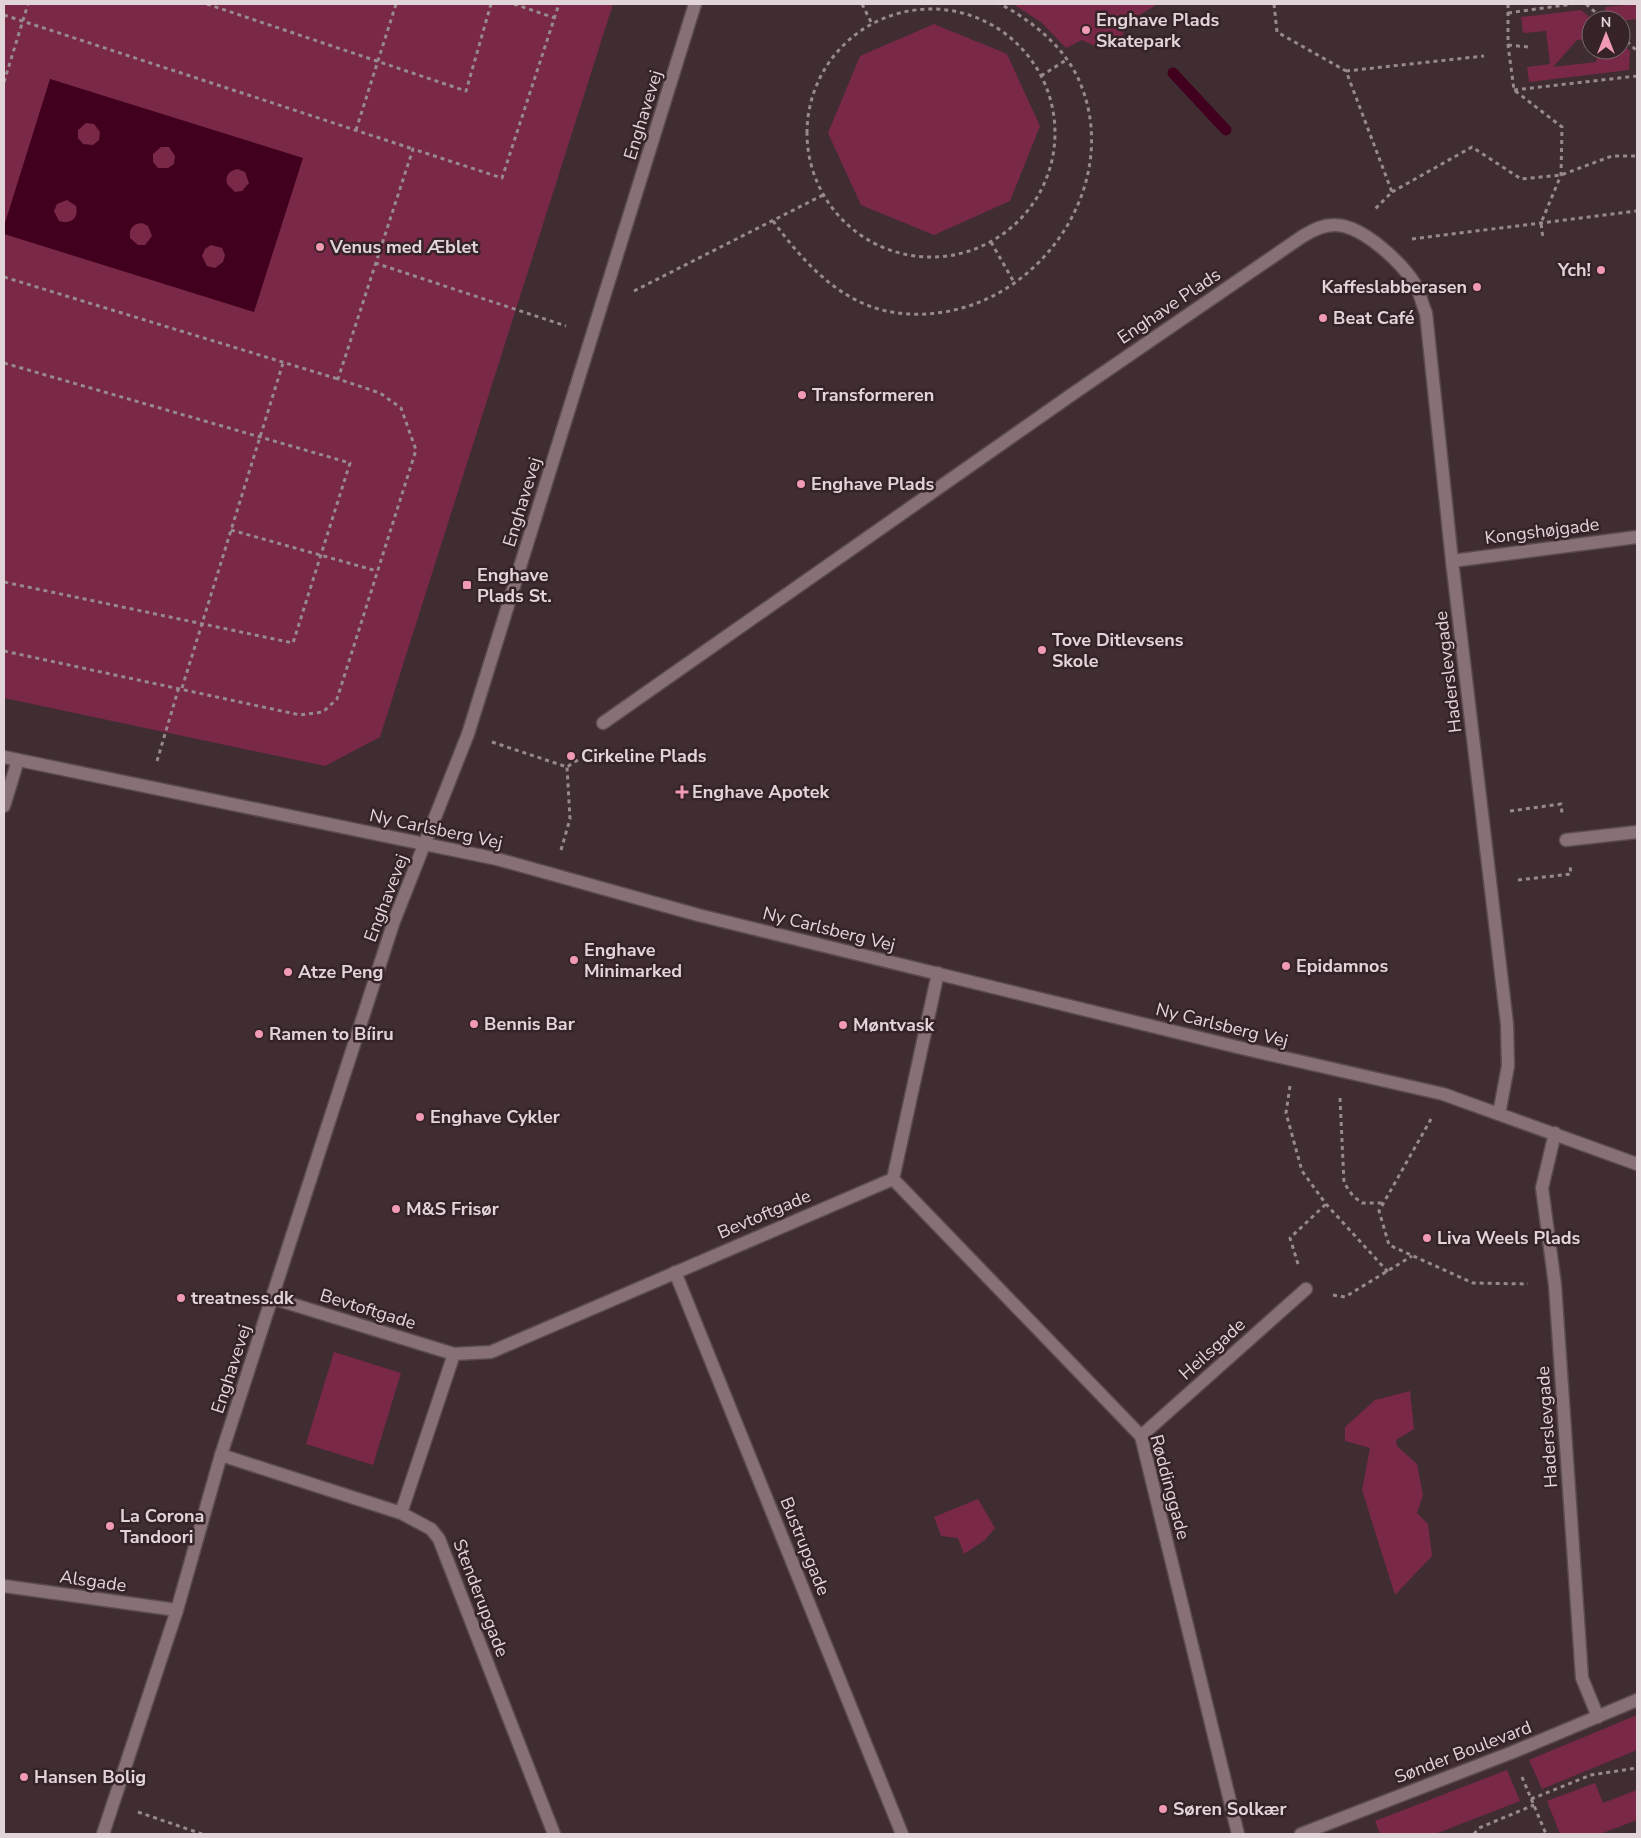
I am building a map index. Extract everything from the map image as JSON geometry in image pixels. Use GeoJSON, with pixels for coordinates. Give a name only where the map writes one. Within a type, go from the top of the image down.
{"type":"FeatureCollection","features":[{"type":"Feature","properties":{"kind":"street","name":"Enghavevej"},"geometry":{"type":"LineString","coordinates":[[103,1834],[176,1610],[221,1455],[394,921],[468,734],[695,4]]}},
{"type":"Feature","properties":{"kind":"street","name":"Enghave Plads"},"geometry":{"type":"LineString","coordinates":[[603,723],[1082,387],[1303,236],[1321,226],[1336,224],[1353,230],[1375,244]]}},
{"type":"Feature","properties":{"kind":"street","name":"Haderslevgade"},"geometry":{"type":"LineString","coordinates":[[1375,244],[1401,266],[1416,285],[1426,313],[1452,561],[1507,1024],[1508,1066],[1499,1114]]}},
{"type":"Feature","properties":{"kind":"street","name":"Kongshøjgade"},"geometry":{"type":"LineString","coordinates":[[1452,561],[1637,537]]}},
{"type":"Feature","properties":{"kind":"street","name":"Ny Carlsberg Vej"},"geometry":{"type":"LineString","coordinates":[[4,758],[497,859],[698,915],[1237,1047],[1443,1094],[1637,1164]]}},
{"type":"Feature","properties":{"kind":"street"},"geometry":{"type":"LineString","coordinates":[[4,806],[18,760]]}},
{"type":"Feature","properties":{"kind":"street"},"geometry":{"type":"LineString","coordinates":[[1566,840],[1637,832]]}},
{"type":"Feature","properties":{"kind":"street"},"geometry":{"type":"LineString","coordinates":[[893,1179],[938,973]]}},
{"type":"Feature","properties":{"kind":"street","name":"Haderslevgade"},"geometry":{"type":"LineString","coordinates":[[1555,1134],[1542,1188],[1555,1285],[1582,1678],[1598,1717]]}},
{"type":"Feature","properties":{"kind":"street","name":"Bevtoftgade"},"geometry":{"type":"LineString","coordinates":[[272,1298],[454,1354],[491,1352],[893,1179]]}},
{"type":"Feature","properties":{"kind":"street","name":"Røddinggade"},"geometry":{"type":"LineString","coordinates":[[893,1179],[1141,1436],[1238,1834]]}},
{"type":"Feature","properties":{"kind":"street","name":"Bustrupgade"},"geometry":{"type":"LineString","coordinates":[[675,1272],[902,1834]]}},
{"type":"Feature","properties":{"kind":"street","name":"Heilsgade"},"geometry":{"type":"LineString","coordinates":[[1141,1436],[1306,1289]]}},
{"type":"Feature","properties":{"kind":"street"},"geometry":{"type":"LineString","coordinates":[[401,1513],[454,1354]]}},
{"type":"Feature","properties":{"kind":"street","name":"Stenderupgade"},"geometry":{"type":"LineString","coordinates":[[221,1455],[401,1513],[426,1525],[439,1539],[554,1834]]}},
{"type":"Feature","properties":{"kind":"street","name":"Alsgade"},"geometry":{"type":"LineString","coordinates":[[4,1586],[176,1610]]}},
{"type":"Feature","properties":{"kind":"street","name":"Sønder Boulevard"},"geometry":{"type":"LineString","coordinates":[[1301,1834],[1512,1752],[1637,1700]]}},
{"type":"Feature","properties":{"kind":"path"},"geometry":{"type":"LineString","coordinates":[[4,82],[28,4]]}},
{"type":"Feature","properties":{"kind":"path"},"geometry":{"type":"LineString","coordinates":[[207,4],[466,91],[491,4]]}},
{"type":"Feature","properties":{"kind":"path"},"geometry":{"type":"LineString","coordinates":[[356,130],[396,4]]}},
{"type":"Feature","properties":{"kind":"path"},"geometry":{"type":"LineString","coordinates":[[514,4],[555,18]]}},
{"type":"Feature","properties":{"kind":"path"},"geometry":{"type":"LineString","coordinates":[[4,15],[502,178],[559,4]]}},
{"type":"Feature","properties":{"kind":"path"},"geometry":{"type":"LineString","coordinates":[[862,4],[872,24]]}},
{"type":"Feature","properties":{"kind":"path"},"geometry":{"type":"LineString","coordinates":[[773,221],[813,269],[843,291],[872,307],[913,315],[942,314],[981,303],[1015,284],[1041,262],[1065,233],[1085,185],[1092,150],[1090,122],[1081,84],[1060,50],[1021,14],[1000,4]]}},
{"type":"Feature","properties":{"kind":"path"},"geometry":{"type":"LineString","coordinates":[[1274,4],[1277,32],[1346,71],[1484,56]]}},
{"type":"Feature","properties":{"kind":"path"},"geometry":{"type":"LineString","coordinates":[[1508,4],[1508,45],[1514,90],[1562,127],[1561,176],[1541,223],[1543,239]]}},
{"type":"Feature","properties":{"kind":"path"},"geometry":{"type":"LineString","coordinates":[[1508,13],[1572,4]]}},
{"type":"Feature","properties":{"kind":"path"},"geometry":{"type":"LineString","coordinates":[[915,10],[942,10],[973,16],[995,27],[1022,49],[1041,76],[1052,102],[1055,136],[1050,169],[1035,201],[1012,227],[991,242],[957,255],[922,257],[890,250],[864,238],[843,221],[824,195],[814,173],[807,138],[809,111],[818,82],[831,60],[848,41],[872,24],[891,16],[915,10]]}},
{"type":"Feature","properties":{"kind":"path"},"geometry":{"type":"LineString","coordinates":[[1508,45],[1529,47]]}},
{"type":"Feature","properties":{"kind":"path"},"geometry":{"type":"LineString","coordinates":[[1041,76],[1066,60]]}},
{"type":"Feature","properties":{"kind":"path"},"geometry":{"type":"LineString","coordinates":[[1346,71],[1392,192]]}},
{"type":"Feature","properties":{"kind":"path"},"geometry":{"type":"LineString","coordinates":[[1514,90],[1637,76]]}},
{"type":"Feature","properties":{"kind":"path"},"geometry":{"type":"LineString","coordinates":[[1353,230],[1392,192],[1472,147],[1521,179],[1561,176],[1612,156],[1637,156]]}},
{"type":"Feature","properties":{"kind":"path"},"geometry":{"type":"LineString","coordinates":[[338,379],[413,149]]}},
{"type":"Feature","properties":{"kind":"path"},"geometry":{"type":"LineString","coordinates":[[600,308],[824,195]]}},
{"type":"Feature","properties":{"kind":"path"},"geometry":{"type":"LineString","coordinates":[[1375,244],[1637,211]]}},
{"type":"Feature","properties":{"kind":"path"},"geometry":{"type":"LineString","coordinates":[[991,242],[1015,284]]}},
{"type":"Feature","properties":{"kind":"path"},"geometry":{"type":"LineString","coordinates":[[375,262],[593,335]]}},
{"type":"Feature","properties":{"kind":"path"},"geometry":{"type":"LineString","coordinates":[[4,277],[380,393],[401,408],[416,450],[337,699],[323,712],[300,715],[4,651]]}},
{"type":"Feature","properties":{"kind":"path"},"geometry":{"type":"LineString","coordinates":[[4,363],[350,463],[293,643],[4,582]]}},
{"type":"Feature","properties":{"kind":"path"},"geometry":{"type":"LineString","coordinates":[[149,787],[283,363]]}},
{"type":"Feature","properties":{"kind":"path"},"geometry":{"type":"LineString","coordinates":[[231,530],[377,571]]}},
{"type":"Feature","properties":{"kind":"path"},"geometry":{"type":"LineString","coordinates":[[567,767],[612,738],[603,723]]}},
{"type":"Feature","properties":{"kind":"path"},"geometry":{"type":"LineString","coordinates":[[468,734],[567,767]]}},
{"type":"Feature","properties":{"kind":"path"},"geometry":{"type":"LineString","coordinates":[[554,875],[570,819],[567,767]]}},
{"type":"Feature","properties":{"kind":"path"},"geometry":{"type":"LineString","coordinates":[[1482,815],[1561,804],[1571,874],[1490,884]]}},
{"type":"Feature","properties":{"kind":"path"},"geometry":{"type":"LineString","coordinates":[[1289,1090],[1286,1112],[1302,1171],[1326,1204],[1388,1272]]}},
{"type":"Feature","properties":{"kind":"path"},"geometry":{"type":"LineString","coordinates":[[1340,1102],[1344,1183],[1362,1204],[1384,1203]]}},
{"type":"Feature","properties":{"kind":"path"},"geometry":{"type":"LineString","coordinates":[[1429,1122],[1379,1211],[1389,1245],[1473,1283],[1555,1285]]}},
{"type":"Feature","properties":{"kind":"path"},"geometry":{"type":"LineString","coordinates":[[1290,1238],[1326,1204]]}},
{"type":"Feature","properties":{"kind":"path"},"geometry":{"type":"LineString","coordinates":[[1306,1289],[1345,1297],[1413,1256]]}},
{"type":"Feature","properties":{"kind":"path"},"geometry":{"type":"LineString","coordinates":[[1512,1752],[1546,1834]]}},
{"type":"Feature","properties":{"kind":"path"},"geometry":{"type":"LineString","coordinates":[[1531,1799],[1591,1775],[1637,1768]]}},
{"type":"Feature","properties":{"kind":"path"},"geometry":{"type":"LineString","coordinates":[[113,1804],[202,1834]]}},
{"type":"Feature","properties":{"kind":"path"},"geometry":{"type":"LineString","coordinates":[[1474,1834],[1479,1828],[1534,1806]]}},
{"type":"Feature","properties":{"kind":"shaded area"},"geometry":{"type":"Polygon","coordinates":[[[4,4],[613,4],[380,737],[325,766],[4,698],[4,4]]]}},
{"type":"Feature","properties":{"kind":"shaded area","name":"Enghave Plads Skatepark"},"geometry":{"type":"Polygon","coordinates":[[[1013,4],[1158,4],[1127,22],[1122,37],[1112,45],[1099,48],[1082,40],[1066,48],[1041,22],[1013,4]]]}},
{"type":"Feature","properties":{"kind":"shaded area"},"geometry":{"type":"Polygon","coordinates":[[[1637,4],[1637,19],[1631,20],[1631,10],[1605,10],[1605,7],[1637,4]]]}},
{"type":"Feature","properties":{"kind":"shaded area"},"geometry":{"type":"Polygon","coordinates":[[[1581,10],[1581,40],[1577,40],[1553,67],[1596,62],[1596,60],[1630,60],[1629,70],[1529,82],[1527,67],[1550,64],[1546,31],[1523,33],[1521,17],[1581,10]]]}},
{"type":"Feature","properties":{"kind":"shaded area"},"geometry":{"type":"Polygon","coordinates":[[[934,24],[1007,54],[1040,126],[1010,201],[934,235],[861,205],[828,133],[860,56],[934,24]]]}},
{"type":"Feature","properties":{"kind":"shaded area"},"geometry":{"type":"Polygon","coordinates":[[[50,79],[303,158],[254,312],[4,234],[4,226],[50,79]],[[86,123],[78,130],[78,138],[83,144],[93,145],[99,140],[100,132],[94,124],[86,123]],[[161,147],[153,154],[153,162],[158,168],[168,168],[174,164],[175,156],[169,147],[161,147]],[[238,169],[233,170],[227,176],[227,184],[235,192],[242,191],[249,183],[245,172],[238,169]],[[67,200],[57,204],[54,211],[59,221],[67,222],[73,220],[77,210],[76,206],[67,200]],[[142,223],[136,224],[130,232],[130,238],[138,245],[145,245],[152,236],[148,226],[142,223]],[[211,245],[205,249],[202,256],[207,266],[215,268],[223,262],[225,255],[222,248],[211,245]]]}},
{"type":"Feature","properties":{"kind":"shaded area"},"geometry":{"type":"Polygon","coordinates":[[[334,1352],[401,1373],[373,1465],[306,1444],[334,1352]]]}},
{"type":"Feature","properties":{"kind":"shaded area"},"geometry":{"type":"Polygon","coordinates":[[[1410,1391],[1414,1429],[1396,1440],[1397,1446],[1417,1464],[1423,1495],[1417,1513],[1428,1524],[1432,1556],[1395,1595],[1362,1490],[1370,1448],[1345,1441],[1345,1427],[1375,1400],[1410,1391]]]}},
{"type":"Feature","properties":{"kind":"shaded area"},"geometry":{"type":"Polygon","coordinates":[[[978,1499],[995,1528],[985,1540],[964,1554],[958,1538],[941,1536],[934,1517],[978,1499]]]}},
{"type":"Feature","properties":{"kind":"shaded area"},"geometry":{"type":"Polygon","coordinates":[[[1637,1715],[1637,1750],[1542,1789],[1529,1760],[1637,1715]]]}},
{"type":"Feature","properties":{"kind":"shaded area"},"geometry":{"type":"Polygon","coordinates":[[[1507,1770],[1520,1801],[1435,1834],[1380,1834],[1375,1821],[1507,1770]]]}},
{"type":"Feature","properties":{"kind":"shaded area"},"geometry":{"type":"Polygon","coordinates":[[[1595,1783],[1603,1803],[1637,1790],[1637,1820],[1600,1834],[1560,1834],[1547,1801],[1595,1783]]]}},
{"type":"Feature","properties":{"kind":"waterway"},"geometry":{"type":"LineString","coordinates":[[1173,73],[1226,130]]}},
{"type":"Feature","properties":{"kind":"place","name":"Enghave Plads Skatepark"},"geometry":{"type":"Point","coordinates":[1086,30]}},
{"type":"Feature","properties":{"kind":"place","name":"Venus med Æblet"},"geometry":{"type":"Point","coordinates":[320,247]}},
{"type":"Feature","properties":{"kind":"place","name":"Ych!"},"geometry":{"type":"Point","coordinates":[1601,270]}},
{"type":"Feature","properties":{"kind":"place","name":"Kaffeslabberasen"},"geometry":{"type":"Point","coordinates":[1477,287]}},
{"type":"Feature","properties":{"kind":"place","name":"Beat Café"},"geometry":{"type":"Point","coordinates":[1323,318]}},
{"type":"Feature","properties":{"kind":"place","name":"Transformeren"},"geometry":{"type":"Point","coordinates":[802,395]}},
{"type":"Feature","properties":{"kind":"place","name":"Enghave Plads"},"geometry":{"type":"Point","coordinates":[801,484]}},
{"type":"Feature","properties":{"kind":"place","name":"Enghave Plads St."},"geometry":{"type":"Point","coordinates":[467,585]}},
{"type":"Feature","properties":{"kind":"place","name":"Tove Ditlevsens Skole"},"geometry":{"type":"Point","coordinates":[1042,650]}},
{"type":"Feature","properties":{"kind":"place","name":"Cirkeline Plads"},"geometry":{"type":"Point","coordinates":[571,756]}},
{"type":"Feature","properties":{"kind":"place","name":"Enghave Apotek"},"geometry":{"type":"Point","coordinates":[682,792]}},
{"type":"Feature","properties":{"kind":"place","name":"Enghave Minimarked"},"geometry":{"type":"Point","coordinates":[574,960]}},
{"type":"Feature","properties":{"kind":"place","name":"Epidamnos"},"geometry":{"type":"Point","coordinates":[1286,966]}},
{"type":"Feature","properties":{"kind":"place","name":"Atze Peng"},"geometry":{"type":"Point","coordinates":[288,972]}},
{"type":"Feature","properties":{"kind":"place","name":"Bennis Bar"},"geometry":{"type":"Point","coordinates":[474,1024]}},
{"type":"Feature","properties":{"kind":"place","name":"Møntvask"},"geometry":{"type":"Point","coordinates":[843,1025]}},
{"type":"Feature","properties":{"kind":"place","name":"Ramen to Bíiru"},"geometry":{"type":"Point","coordinates":[259,1034]}},
{"type":"Feature","properties":{"kind":"place","name":"Enghave Cykler"},"geometry":{"type":"Point","coordinates":[420,1117]}},
{"type":"Feature","properties":{"kind":"place","name":"M&S Frisør"},"geometry":{"type":"Point","coordinates":[396,1209]}},
{"type":"Feature","properties":{"kind":"place","name":"Liva Weels Plads"},"geometry":{"type":"Point","coordinates":[1427,1238]}},
{"type":"Feature","properties":{"kind":"place","name":"treatness.dk"},"geometry":{"type":"Point","coordinates":[181,1298]}},
{"type":"Feature","properties":{"kind":"place","name":"La Corona Tandoori"},"geometry":{"type":"Point","coordinates":[110,1526]}},
{"type":"Feature","properties":{"kind":"place","name":"Hansen Bolig"},"geometry":{"type":"Point","coordinates":[24,1777]}},
{"type":"Feature","properties":{"kind":"place","name":"Søren Solkær"},"geometry":{"type":"Point","coordinates":[1163,1809]}}]}
